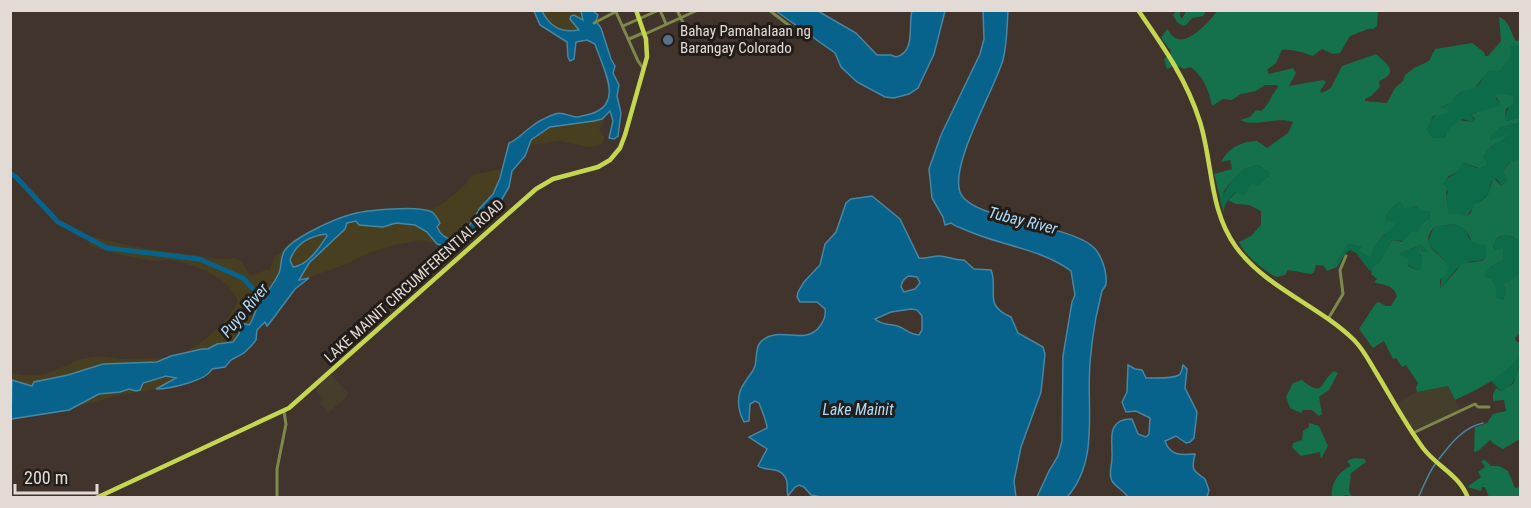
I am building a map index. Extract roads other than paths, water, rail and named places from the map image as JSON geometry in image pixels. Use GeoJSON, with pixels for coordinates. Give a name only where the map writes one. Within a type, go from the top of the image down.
{"type":"FeatureCollection","features":[{"type":"Feature","properties":{"kind":"main road","name":"LAKE MAINIT CIRCUMFERENTIAL ROAD"},"geometry":{"type":"LineString","coordinates":[[96,498],[284,412],[536,189],[553,179],[592,169],[613,157],[626,135],[647,57],[645,33],[636,10]]}},
{"type":"Feature","properties":{"kind":"main road"},"geometry":{"type":"LineString","coordinates":[[1138,10],[1177,67],[1189,89],[1204,140],[1212,192],[1228,234],[1245,258],[1258,271],[1328,319],[1355,342],[1427,453],[1458,479],[1468,498]]}},
{"type":"Feature","properties":{"kind":"street"},"geometry":{"type":"LineString","coordinates":[[623,26],[660,10],[666,24]]}},
{"type":"Feature","properties":{"kind":"street"},"geometry":{"type":"LineString","coordinates":[[677,10],[686,29]]}},
{"type":"Feature","properties":{"kind":"street"},"geometry":{"type":"LineString","coordinates":[[629,39],[698,10]]}},
{"type":"Feature","properties":{"kind":"street"},"geometry":{"type":"LineString","coordinates":[[769,10],[803,36]]}},
{"type":"Feature","properties":{"kind":"street"},"geometry":{"type":"LineString","coordinates":[[594,24],[618,11],[638,61],[644,69]]}},
{"type":"Feature","properties":{"kind":"street"},"geometry":{"type":"LineString","coordinates":[[1328,319],[1343,294],[1340,270],[1346,256]]}},
{"type":"Feature","properties":{"kind":"street"},"geometry":{"type":"LineString","coordinates":[[1413,433],[1475,404],[1478,407],[1489,407]]}},
{"type":"Feature","properties":{"kind":"street"},"geometry":{"type":"LineString","coordinates":[[277,498],[278,469],[286,424],[284,412]]}},
{"type":"Feature","properties":{"kind":"water"},"geometry":{"type":"Polygon","coordinates":[[[534,11],[542,11],[552,25],[567,31],[579,30],[570,19],[571,16],[574,15],[583,20],[581,11],[593,11],[598,15],[596,21],[601,28],[615,66],[613,73],[619,85],[617,96],[621,113],[618,136],[614,139],[609,138],[613,121],[610,111],[602,119],[550,127],[531,140],[525,156],[512,171],[509,187],[498,206],[474,235],[461,244],[450,247],[437,244],[427,232],[415,225],[396,223],[383,227],[359,225],[356,221],[347,223],[345,229],[309,263],[299,280],[309,278],[295,289],[267,326],[265,322],[257,330],[256,340],[252,345],[225,367],[212,369],[195,381],[156,389],[176,378],[166,376],[143,383],[140,390],[129,389],[99,394],[69,410],[11,419],[12,380],[32,386],[34,382],[68,375],[103,364],[157,362],[171,356],[233,342],[239,334],[241,323],[249,325],[259,304],[277,278],[285,250],[314,229],[333,221],[366,211],[415,209],[432,212],[440,223],[438,230],[445,237],[453,239],[465,233],[480,208],[493,194],[500,178],[509,143],[537,123],[555,114],[561,113],[577,117],[598,111],[606,104],[609,96],[609,86],[595,44],[587,40],[576,42],[574,59],[570,61],[567,42],[540,25],[534,11]],[[326,234],[304,241],[290,260],[293,267],[304,263],[317,251],[327,236],[326,234]]]}},
{"type":"Feature","properties":{"kind":"water"},"geometry":{"type":"Polygon","coordinates":[[[776,11],[818,11],[856,33],[877,55],[896,57],[906,50],[909,44],[912,11],[945,11],[934,54],[918,88],[909,94],[894,98],[885,97],[857,82],[841,67],[835,53],[776,11]]]}},
{"type":"Feature","properties":{"kind":"water"},"geometry":{"type":"Polygon","coordinates":[[[983,11],[1008,11],[1005,48],[1003,60],[974,127],[961,164],[960,192],[968,201],[981,209],[1080,239],[1095,249],[1106,273],[1106,284],[1096,317],[1091,349],[1090,428],[1085,465],[1078,482],[1067,497],[1037,497],[1058,456],[1062,441],[1063,356],[1075,295],[1071,271],[1035,253],[981,236],[951,223],[945,225],[932,198],[929,169],[941,135],[980,54],[984,39],[983,11]]]}},
{"type":"Feature","properties":{"kind":"water","name":"Lake Mainit"},"geometry":{"type":"Polygon","coordinates":[[[872,196],[900,219],[919,258],[942,256],[964,260],[974,269],[991,270],[993,296],[997,307],[1011,317],[1018,333],[1043,347],[1045,354],[1041,392],[1021,447],[1014,481],[1016,497],[822,497],[811,495],[799,485],[788,496],[787,481],[779,471],[758,466],[767,449],[749,437],[767,426],[759,403],[755,401],[750,404],[749,421],[744,422],[739,407],[740,391],[754,368],[760,342],[770,336],[808,335],[823,322],[825,309],[817,302],[800,302],[797,297],[798,292],[820,265],[825,244],[836,232],[846,203],[851,199],[872,196]],[[909,276],[902,283],[901,287],[904,292],[915,289],[920,283],[917,277],[909,276]],[[917,310],[891,312],[875,319],[919,335],[922,330],[922,316],[917,310]]]}},
{"type":"Feature","properties":{"kind":"water"},"geometry":{"type":"Polygon","coordinates":[[[1128,365],[1142,370],[1146,378],[1179,375],[1183,365],[1187,369],[1185,388],[1197,412],[1194,438],[1186,443],[1176,436],[1165,441],[1173,452],[1195,454],[1193,467],[1205,479],[1209,490],[1207,497],[1128,497],[1112,481],[1110,472],[1114,427],[1123,420],[1132,419],[1138,434],[1146,437],[1149,434],[1150,418],[1136,411],[1126,412],[1122,402],[1127,392],[1128,365]]]}},
{"type":"Feature","properties":{"kind":"waterway","name":"Puyo River"},"geometry":{"type":"LineString","coordinates":[[10,173],[58,222],[107,248],[199,259],[243,278],[266,303]]}},
{"type":"Feature","properties":{"kind":"waterway"},"geometry":{"type":"LineString","coordinates":[[1439,459],[1464,432],[1483,423]]}},
{"type":"Feature","properties":{"kind":"waterway"},"geometry":{"type":"LineString","coordinates":[[1418,498],[1436,463]]}},
{"type":"Feature","properties":{"kind":"place","name":"Bahay Pamahalaan ng Barangay Colorado"},"geometry":{"type":"Point","coordinates":[668,40]}},
{"type":"Feature","properties":{"kind":"water label","name":"Tubay River"},"geometry":{"type":"Point","coordinates":[1023,220]}}]}
